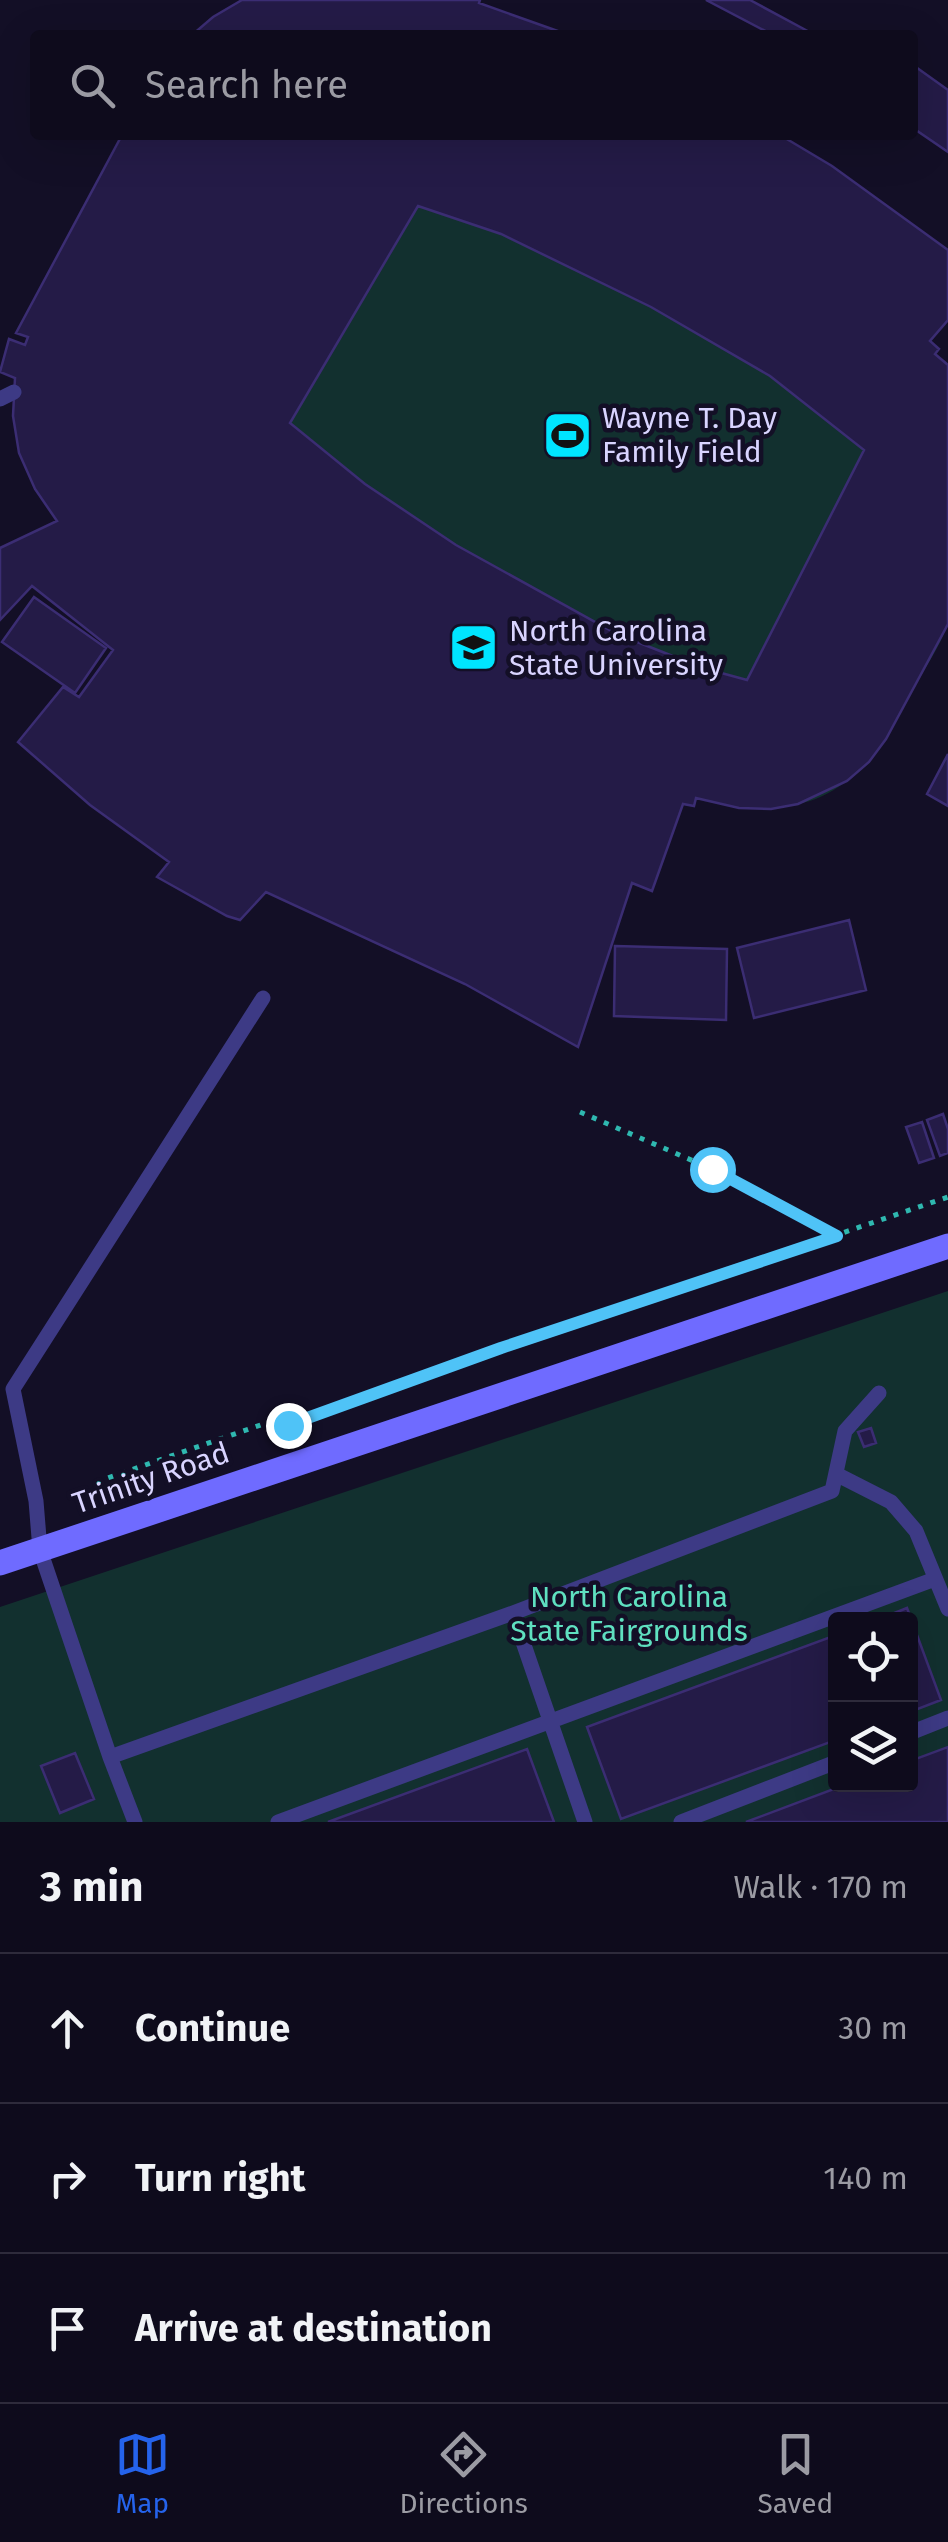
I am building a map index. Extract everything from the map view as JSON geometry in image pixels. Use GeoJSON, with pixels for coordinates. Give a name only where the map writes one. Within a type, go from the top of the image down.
{"type":"FeatureCollection","features":[{"type":"Feature","properties":{"kind":"main road","name":"Trinity Road"},"geometry":{"type":"LineString","coordinates":[[0,1563],[948,1246]]}},
{"type":"Feature","properties":{"kind":"lane"},"geometry":{"type":"LineString","coordinates":[[135,1822],[40,1550],[36,1502],[13,1390],[263,998]]}},
{"type":"Feature","properties":{"kind":"lane"},"geometry":{"type":"LineString","coordinates":[[110,1757],[513,1614],[832,1491],[845,1431],[879,1393]]}},
{"type":"Feature","properties":{"kind":"lane"},"geometry":{"type":"LineString","coordinates":[[0,1409],[17,1404]]}},
{"type":"Feature","properties":{"kind":"lane"},"geometry":{"type":"LineString","coordinates":[[836,1474],[891,1502],[916,1531],[948,1609]]}},
{"type":"Feature","properties":{"kind":"lane"},"geometry":{"type":"LineString","coordinates":[[278,1822],[936,1578]]}},
{"type":"Feature","properties":{"kind":"lane"},"geometry":{"type":"LineString","coordinates":[[513,1614],[585,1822]]}},
{"type":"Feature","properties":{"kind":"lane"},"geometry":{"type":"LineString","coordinates":[[918,1730],[948,1718]]}},
{"type":"Feature","properties":{"kind":"lane"},"geometry":{"type":"LineString","coordinates":[[680,1822],[828,1765]]}},
{"type":"Feature","properties":{"kind":"path"},"geometry":{"type":"LineString","coordinates":[[580,1112],[712,1169],[837,1236]]}},
{"type":"Feature","properties":{"kind":"path"},"geometry":{"type":"LineString","coordinates":[[96,1482],[278,1419],[288,1425],[501,1348],[948,1198]]}},
{"type":"Feature","properties":{"kind":"green space"},"geometry":{"type":"Polygon","coordinates":[[[119,140],[788,140],[832,166],[948,250],[948,320],[931,341],[939,349],[936,354],[948,365],[947,625],[891,728],[850,778],[827,794],[801,804],[736,805],[696,798],[694,806],[682,804],[652,891],[632,884],[465,984],[266,892],[227,916],[157,877],[169,861],[18,742],[63,687],[79,696],[112,650],[32,586],[0,620],[0,548],[57,521],[35,486],[22,454],[15,419],[15,378],[0,372],[9,339],[25,344],[28,337],[16,333],[119,140]]]}},
{"type":"Feature","properties":{"kind":"green space","name":"North Carolina State Fairgrounds"},"geometry":{"type":"Polygon","coordinates":[[[948,1291],[948,1822],[0,1822],[0,1607],[948,1291]]]}},
{"type":"Feature","properties":{"kind":"building"},"geometry":{"type":"Polygon","coordinates":[[[242,0],[480,0],[479,3],[555,30],[198,30],[242,0]]]}},
{"type":"Feature","properties":{"kind":"building"},"geometry":{"type":"Polygon","coordinates":[[[706,0],[750,0],[806,30],[763,30],[706,0]]]}},
{"type":"Feature","properties":{"kind":"building"},"geometry":{"type":"Polygon","coordinates":[[[918,69],[948,90],[948,152],[918,131],[918,69]]]}},
{"type":"Feature","properties":{"kind":"building"},"geometry":{"type":"Polygon","coordinates":[[[119,140],[788,140],[832,166],[948,250],[948,320],[930,341],[939,349],[935,354],[948,365],[948,624],[886,739],[869,762],[847,781],[798,804],[771,809],[739,808],[696,798],[694,806],[683,804],[652,891],[632,883],[578,1047],[465,984],[266,892],[240,920],[227,916],[157,877],[169,862],[90,805],[18,742],[63,687],[79,697],[113,650],[32,586],[0,620],[0,548],[57,521],[35,489],[19,453],[13,416],[15,378],[0,372],[9,339],[25,345],[28,337],[16,333],[119,140]],[[418,206],[290,423],[365,484],[456,545],[617,634],[703,668],[747,680],[864,450],[770,376],[651,307],[501,234],[418,206]]]}},
{"type":"Feature","properties":{"kind":"building"},"geometry":{"type":"Polygon","coordinates":[[[34,597],[106,648],[75,693],[2,642],[34,597]]]}},
{"type":"Feature","properties":{"kind":"building"},"geometry":{"type":"Polygon","coordinates":[[[948,754],[948,806],[927,794],[948,754]]]}},
{"type":"Feature","properties":{"kind":"building"},"geometry":{"type":"Polygon","coordinates":[[[849,920],[866,990],[754,1018],[737,948],[849,920]]]}},
{"type":"Feature","properties":{"kind":"building"},"geometry":{"type":"Polygon","coordinates":[[[615,946],[727,949],[726,1020],[614,1016],[615,946]]]}},
{"type":"Feature","properties":{"kind":"building"},"geometry":{"type":"Polygon","coordinates":[[[943,1114],[948,1129],[948,1153],[940,1156],[927,1120],[943,1114]]]}},
{"type":"Feature","properties":{"kind":"building"},"geometry":{"type":"Polygon","coordinates":[[[922,1122],[934,1158],[919,1163],[906,1127],[922,1122]]]}},
{"type":"Feature","properties":{"kind":"building"},"geometry":{"type":"Polygon","coordinates":[[[871,1428],[876,1443],[864,1447],[858,1432],[871,1428]]]}},
{"type":"Feature","properties":{"kind":"building"},"geometry":{"type":"Polygon","coordinates":[[[828,1638],[828,1743],[621,1819],[587,1727],[828,1638]]]}},
{"type":"Feature","properties":{"kind":"building"},"geometry":{"type":"Polygon","coordinates":[[[918,1638],[941,1700],[918,1709],[918,1638]]]}},
{"type":"Feature","properties":{"kind":"building"},"geometry":{"type":"Polygon","coordinates":[[[948,1747],[948,1822],[746,1822],[828,1791],[918,1792],[918,1758],[948,1747]]]}},
{"type":"Feature","properties":{"kind":"building"},"geometry":{"type":"Polygon","coordinates":[[[527,1749],[554,1822],[328,1822],[527,1749]]]}},
{"type":"Feature","properties":{"kind":"building"},"geometry":{"type":"Polygon","coordinates":[[[75,1753],[94,1799],[60,1813],[41,1766],[75,1753]]]}},
{"type":"Feature","properties":{"kind":"place","name":"Wayne T. Day Family Field"},"geometry":{"type":"Point","coordinates":[567,435]}},
{"type":"Feature","properties":{"kind":"place","name":"North Carolina State University"},"geometry":{"type":"Point","coordinates":[474,648]}},
{"type":"Feature","properties":{"kind":"route"},"geometry":{"type":"LineString","coordinates":[[288,1425],[501,1348],[837,1236],[712,1169]]}}]}
